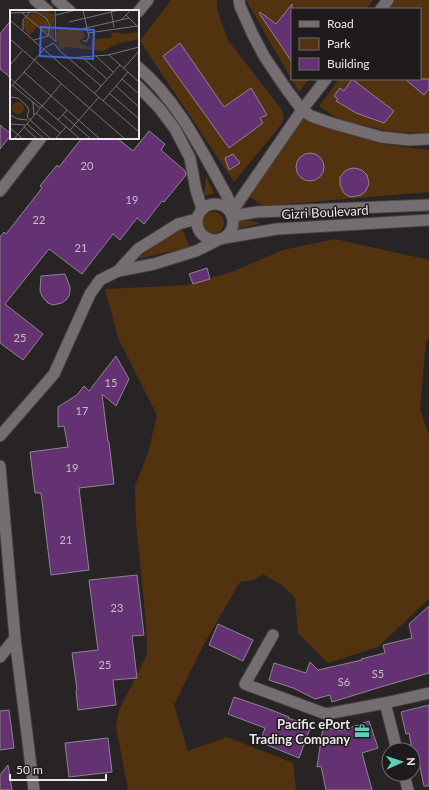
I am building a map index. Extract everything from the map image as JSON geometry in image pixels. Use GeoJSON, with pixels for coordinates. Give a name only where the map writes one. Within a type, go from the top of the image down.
{"type":"FeatureCollection","features":[{"type":"Feature","properties":{"kind":"street"},"geometry":{"type":"LineString","coordinates":[[34,0],[47,10]]}},
{"type":"Feature","properties":{"kind":"street"},"geometry":{"type":"LineString","coordinates":[[57,0],[69,10]]}},
{"type":"Feature","properties":{"kind":"street"},"geometry":{"type":"LineString","coordinates":[[139,11],[148,0]]}},
{"type":"Feature","properties":{"kind":"street"},"geometry":{"type":"LineString","coordinates":[[238,0],[264,56],[302,110],[311,116],[331,123],[381,137],[409,140],[429,139]]}},
{"type":"Feature","properties":{"kind":"street"},"geometry":{"type":"LineString","coordinates":[[382,8],[388,0]]}},
{"type":"Feature","properties":{"kind":"street"},"geometry":{"type":"LineString","coordinates":[[139,68],[172,104],[227,196],[234,222],[229,234],[220,240],[210,240],[204,237],[200,232],[198,227],[199,214],[196,190],[190,158],[175,129],[160,109],[139,87]]}},
{"type":"Feature","properties":{"kind":"street"},"geometry":{"type":"LineString","coordinates":[[231,213],[302,110],[325,80]]}},
{"type":"Feature","properties":{"kind":"street"},"geometry":{"type":"LineString","coordinates":[[0,192],[40,139]]}},
{"type":"Feature","properties":{"kind":"street"},"geometry":{"type":"LineString","coordinates":[[0,436],[54,374],[90,294],[100,280],[118,271],[138,249],[178,224],[199,214],[208,205],[216,204],[224,206],[231,213]]}},
{"type":"Feature","properties":{"kind":"street","name":"Gizri Boulevard"},"geometry":{"type":"LineString","coordinates":[[231,213],[429,205]]}},
{"type":"Feature","properties":{"kind":"street","name":"Gizri Boulevard"},"geometry":{"type":"LineString","coordinates":[[118,271],[154,264],[196,251],[220,240],[277,229],[429,220]]}},
{"type":"Feature","properties":{"kind":"street"},"geometry":{"type":"LineString","coordinates":[[0,466],[15,638],[34,790]]}},
{"type":"Feature","properties":{"kind":"street"},"geometry":{"type":"LineString","coordinates":[[273,635],[245,684],[326,714],[385,704],[429,693]]}},
{"type":"Feature","properties":{"kind":"street"},"geometry":{"type":"LineString","coordinates":[[0,657],[15,638]]}},
{"type":"Feature","properties":{"kind":"street"},"geometry":{"type":"LineString","coordinates":[[385,704],[395,742]]}},
{"type":"Feature","properties":{"kind":"green space"},"geometry":{"type":"Polygon","coordinates":[[[171,0],[217,0],[218,12],[228,40],[282,110],[284,118],[280,126],[234,182],[140,41],[171,0]]]}},
{"type":"Feature","properties":{"kind":"green space"},"geometry":{"type":"Polygon","coordinates":[[[246,0],[373,0],[367,8],[291,8],[291,78],[246,0]]]}},
{"type":"Feature","properties":{"kind":"green space"},"geometry":{"type":"Polygon","coordinates":[[[391,0],[429,0],[429,133],[392,132],[338,119],[319,106],[338,80],[421,80],[421,8],[385,8],[391,0]]]}},
{"type":"Feature","properties":{"kind":"green space"},"geometry":{"type":"Polygon","coordinates":[[[292,80],[308,80],[299,92],[292,80]]]}},
{"type":"Feature","properties":{"kind":"green space"},"geometry":{"type":"Polygon","coordinates":[[[303,118],[322,127],[382,144],[429,150],[429,192],[264,206],[247,195],[303,118]]]}},
{"type":"Feature","properties":{"kind":"green space"},"geometry":{"type":"Polygon","coordinates":[[[206,176],[214,193],[204,196],[206,176]]]}},
{"type":"Feature","properties":{"kind":"green space"},"geometry":{"type":"Polygon","coordinates":[[[213,212],[221,215],[224,223],[221,231],[213,234],[205,231],[202,223],[205,215],[213,212]]]}},
{"type":"Feature","properties":{"kind":"green space"},"geometry":{"type":"Polygon","coordinates":[[[236,218],[261,223],[236,229],[236,218]]]}},
{"type":"Feature","properties":{"kind":"green space"},"geometry":{"type":"Polygon","coordinates":[[[181,226],[190,247],[137,259],[181,226]]]}},
{"type":"Feature","properties":{"kind":"green space"},"geometry":{"type":"Polygon","coordinates":[[[335,239],[429,260],[429,337],[426,342],[420,409],[429,435],[429,599],[378,647],[328,663],[298,633],[295,598],[283,586],[263,574],[254,580],[240,582],[203,646],[174,705],[188,751],[227,737],[293,763],[296,790],[128,790],[116,727],[119,710],[147,655],[146,624],[136,522],[135,486],[148,453],[157,415],[118,338],[105,289],[188,285],[234,271],[283,250],[335,239]]]}},
{"type":"Feature","properties":{"kind":"building"},"geometry":{"type":"Polygon","coordinates":[[[292,4],[291,61],[259,13],[260,12],[276,24],[292,4]]]}},
{"type":"Feature","properties":{"kind":"building"},"geometry":{"type":"Polygon","coordinates":[[[10,21],[10,77],[0,69],[0,34],[10,21]]]}},
{"type":"Feature","properties":{"kind":"building"},"geometry":{"type":"Polygon","coordinates":[[[180,43],[224,107],[251,88],[267,115],[260,118],[263,123],[229,148],[163,56],[180,43]]]}},
{"type":"Feature","properties":{"kind":"building"},"geometry":{"type":"Polygon","coordinates":[[[429,79],[429,89],[424,95],[406,80],[429,79]]]}},
{"type":"Feature","properties":{"kind":"building"},"geometry":{"type":"Polygon","coordinates":[[[351,80],[353,80],[394,111],[384,123],[356,113],[336,101],[338,99],[334,96],[340,88],[344,91],[351,80]]]}},
{"type":"Feature","properties":{"kind":"building"},"geometry":{"type":"Polygon","coordinates":[[[0,125],[10,133],[10,136],[0,149],[0,125]]]}},
{"type":"Feature","properties":{"kind":"building"},"geometry":{"type":"Polygon","coordinates":[[[149,131],[165,144],[161,150],[185,171],[186,175],[164,202],[162,201],[144,224],[137,218],[120,240],[113,234],[82,274],[49,249],[5,304],[43,334],[23,360],[0,343],[0,237],[4,232],[6,234],[42,188],[40,186],[57,165],[59,167],[81,139],[118,139],[133,151],[149,131]]]}},
{"type":"Feature","properties":{"kind":"building"},"geometry":{"type":"Polygon","coordinates":[[[310,153],[316,154],[320,157],[323,161],[323,173],[320,177],[316,180],[310,181],[304,180],[300,177],[297,173],[296,167],[297,161],[300,157],[304,154],[310,153]]]}},
{"type":"Feature","properties":{"kind":"building"},"geometry":{"type":"Polygon","coordinates":[[[233,154],[240,163],[229,170],[225,158],[233,154]]]}},
{"type":"Feature","properties":{"kind":"building"},"geometry":{"type":"Polygon","coordinates":[[[354,168],[363,171],[367,175],[369,184],[365,192],[361,195],[352,197],[344,193],[340,185],[340,177],[345,171],[354,168]]]}},
{"type":"Feature","properties":{"kind":"building"},"geometry":{"type":"Polygon","coordinates":[[[207,268],[210,279],[193,284],[189,274],[207,268]]]}},
{"type":"Feature","properties":{"kind":"building"},"geometry":{"type":"Polygon","coordinates":[[[65,274],[70,287],[69,296],[62,303],[53,305],[48,303],[40,291],[41,276],[65,274]]]}},
{"type":"Feature","properties":{"kind":"building"},"geometry":{"type":"Polygon","coordinates":[[[116,356],[129,379],[116,406],[102,394],[114,484],[79,488],[89,570],[51,575],[41,493],[35,493],[30,452],[68,447],[64,426],[58,427],[58,407],[77,395],[84,386],[89,391],[116,356]]]}},
{"type":"Feature","properties":{"kind":"building"},"geometry":{"type":"Polygon","coordinates":[[[137,575],[144,635],[132,636],[137,678],[113,680],[116,705],[78,710],[72,653],[98,650],[89,580],[137,575]]]}},
{"type":"Feature","properties":{"kind":"building"},"geometry":{"type":"Polygon","coordinates":[[[429,606],[429,673],[332,702],[330,695],[315,699],[293,688],[269,680],[274,663],[306,673],[310,662],[318,670],[385,653],[383,645],[412,638],[409,624],[429,606]]]}},
{"type":"Feature","properties":{"kind":"building"},"geometry":{"type":"Polygon","coordinates":[[[218,624],[253,640],[243,661],[209,645],[218,624]]]}},
{"type":"Feature","properties":{"kind":"building"},"geometry":{"type":"Polygon","coordinates":[[[234,697],[311,726],[299,758],[260,742],[265,728],[228,714],[234,697]]]}},
{"type":"Feature","properties":{"kind":"building"},"geometry":{"type":"Polygon","coordinates":[[[429,705],[429,786],[424,786],[421,772],[421,742],[411,742],[409,733],[406,734],[401,712],[429,705]]]}},
{"type":"Feature","properties":{"kind":"building"},"geometry":{"type":"Polygon","coordinates":[[[9,710],[14,748],[0,750],[0,711],[9,710]]]}},
{"type":"Feature","properties":{"kind":"building"},"geometry":{"type":"Polygon","coordinates":[[[369,721],[378,748],[362,753],[372,790],[326,790],[321,766],[317,767],[323,727],[341,731],[369,721]]]}},
{"type":"Feature","properties":{"kind":"building"},"geometry":{"type":"Polygon","coordinates":[[[108,738],[112,772],[69,777],[65,743],[108,738]]]}},
{"type":"Feature","properties":{"kind":"building"},"geometry":{"type":"Polygon","coordinates":[[[8,765],[12,790],[0,790],[0,775],[8,765]]]}},
{"type":"Feature","properties":{"kind":"place","name":"Pacific ePort Trading Company"},"geometry":{"type":"Point","coordinates":[362,731]}}]}
